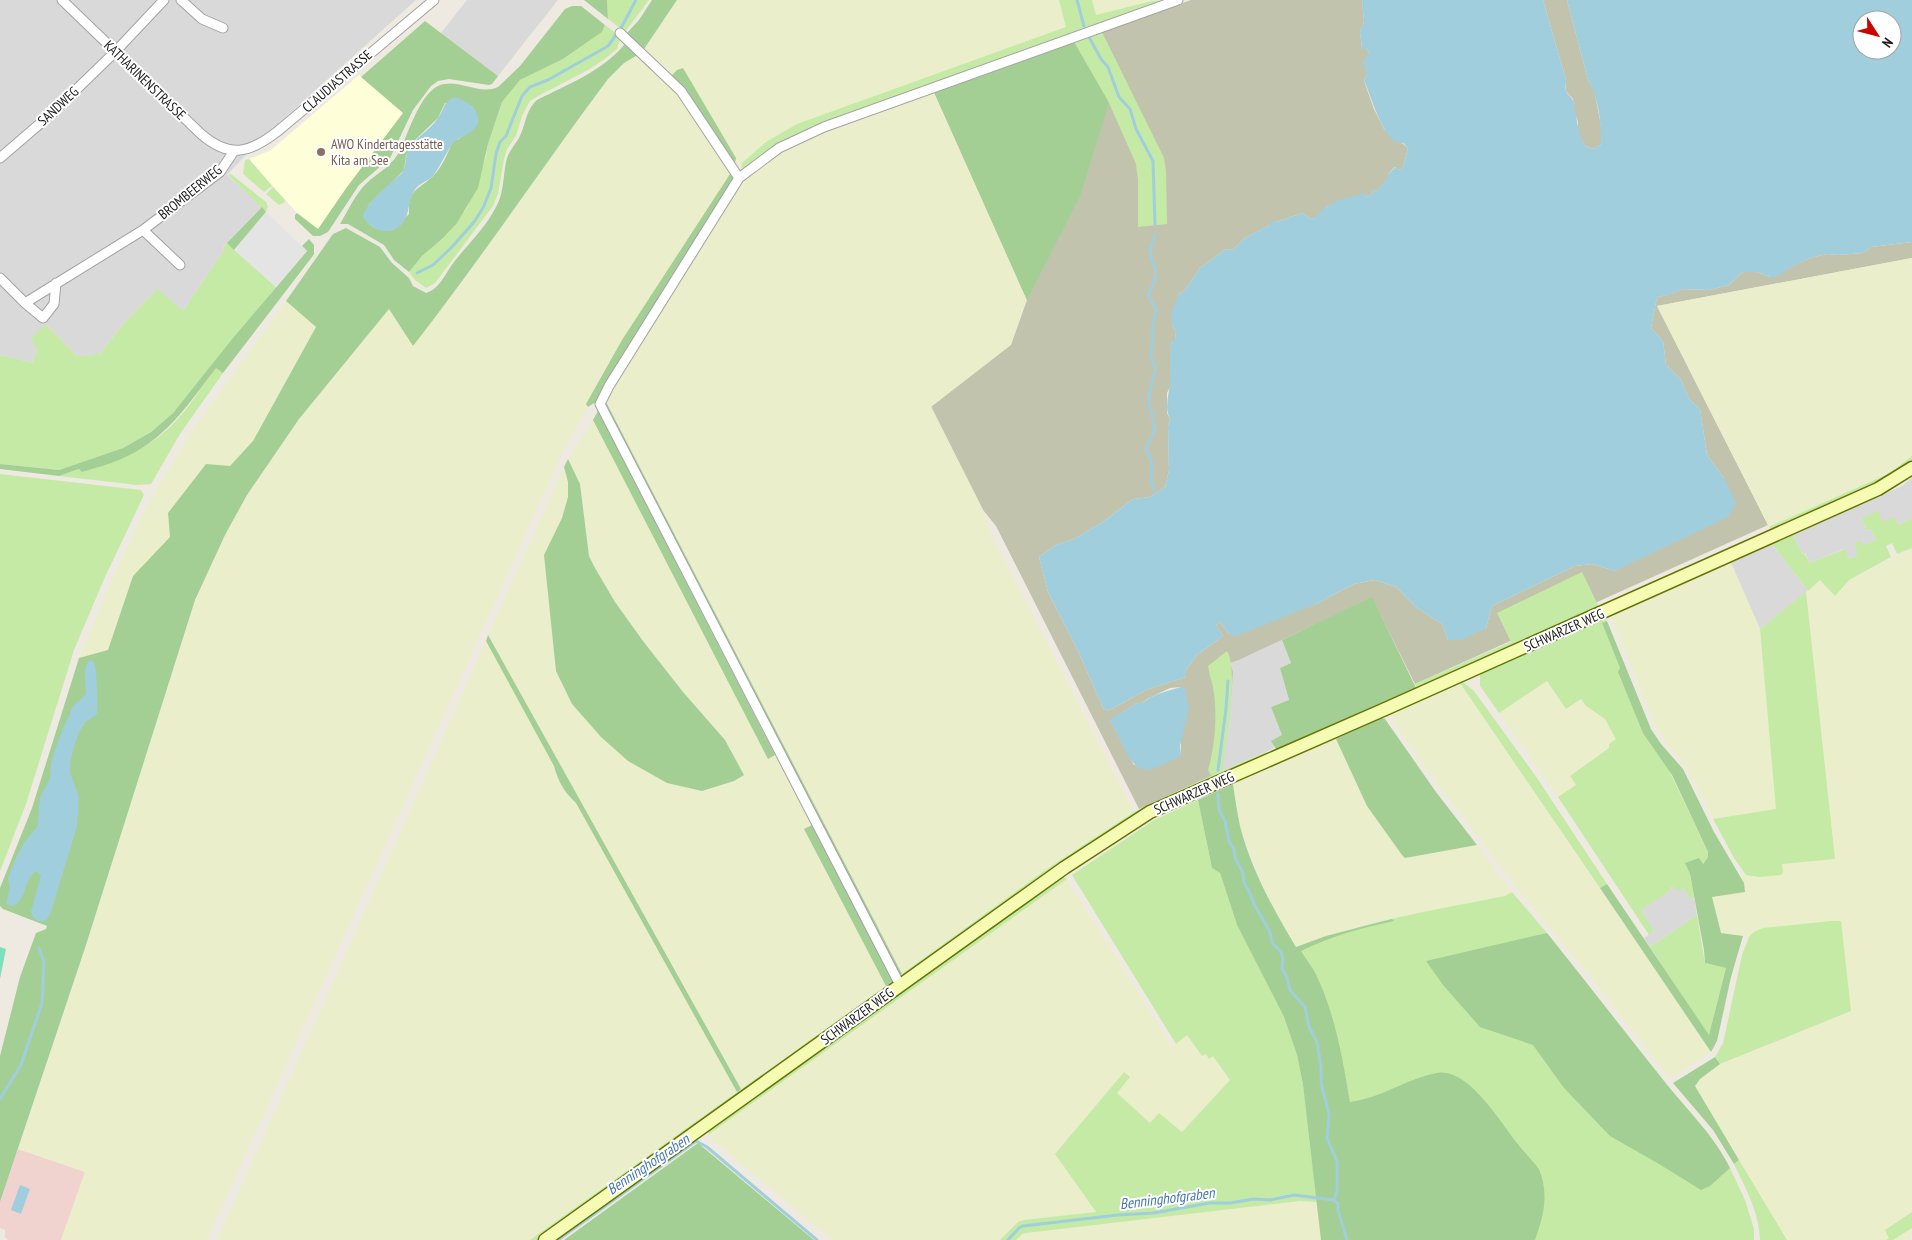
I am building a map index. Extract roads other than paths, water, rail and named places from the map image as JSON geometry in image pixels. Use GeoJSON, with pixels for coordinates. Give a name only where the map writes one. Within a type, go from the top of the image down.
{"type":"FeatureCollection","features":[{"type":"Feature","properties":{"kind":"street","name":"KATHARINENSTRASSE"},"geometry":{"type":"LineString","coordinates":[[62,0],[211,143],[225,150],[234,151]]}},
{"type":"Feature","properties":{"kind":"street","name":"SANDWEG"},"geometry":{"type":"LineString","coordinates":[[0,158],[50,115],[115,52],[164,0]]}},
{"type":"Feature","properties":{"kind":"street"},"geometry":{"type":"LineString","coordinates":[[181,0],[202,19],[223,28]]}},
{"type":"Feature","properties":{"kind":"street","name":"CLAUDIASTRASSE"},"geometry":{"type":"LineString","coordinates":[[234,151],[250,148],[262,143],[273,135],[434,0]]}},
{"type":"Feature","properties":{"kind":"street"},"geometry":{"type":"LineString","coordinates":[[900,985],[600,404],[609,386],[739,178],[779,148],[824,127],[1178,0]]}},
{"type":"Feature","properties":{"kind":"street"},"geometry":{"type":"LineString","coordinates":[[620,33],[681,91],[739,178]]}},
{"type":"Feature","properties":{"kind":"street","name":"BROMBEERWEG"},"geometry":{"type":"LineString","coordinates":[[25,303],[143,230],[220,172],[234,151]]}},
{"type":"Feature","properties":{"kind":"street"},"geometry":{"type":"LineString","coordinates":[[143,230],[180,265]]}},
{"type":"Feature","properties":{"kind":"street"},"geometry":{"type":"LineString","coordinates":[[0,278],[43,318],[54,304],[56,283]]}},
{"type":"Feature","properties":{"kind":"street","name":"SCHWARZER WEG"},"geometry":{"type":"LineString","coordinates":[[545,1240],[1064,868],[1150,812],[1878,489],[1912,468]]}},
{"type":"Feature","properties":{"kind":"water"},"geometry":{"type":"Polygon","coordinates":[[[1362,0],[1543,0],[1566,80],[1566,91],[1573,101],[1580,135],[1585,146],[1594,149],[1601,144],[1599,111],[1588,80],[1567,0],[1912,0],[1912,242],[1871,247],[1863,253],[1827,254],[1810,258],[1776,277],[1770,277],[1757,272],[1743,272],[1729,285],[1709,290],[1681,289],[1675,293],[1658,297],[1651,328],[1663,341],[1666,365],[1681,380],[1689,399],[1700,409],[1707,455],[1724,478],[1736,503],[1728,517],[1615,571],[1592,564],[1575,566],[1492,606],[1486,628],[1461,640],[1448,640],[1442,624],[1417,608],[1396,587],[1375,580],[1354,584],[1316,604],[1236,636],[1229,634],[1220,622],[1216,625],[1223,636],[1197,655],[1186,670],[1186,677],[1146,690],[1108,711],[1103,708],[1078,651],[1048,592],[1039,557],[1054,546],[1076,538],[1104,521],[1133,499],[1150,497],[1165,487],[1169,470],[1168,426],[1170,419],[1167,406],[1170,383],[1171,343],[1175,339],[1176,332],[1172,324],[1171,313],[1179,294],[1185,290],[1200,268],[1226,249],[1233,250],[1245,238],[1270,225],[1271,221],[1276,222],[1302,213],[1311,219],[1326,207],[1345,198],[1365,193],[1367,197],[1370,196],[1373,191],[1378,190],[1388,177],[1388,174],[1396,167],[1399,170],[1403,167],[1408,148],[1403,143],[1396,142],[1384,129],[1364,81],[1367,74],[1363,62],[1369,53],[1367,49],[1362,49],[1360,32],[1364,22],[1362,0]]]}},
{"type":"Feature","properties":{"kind":"water"},"geometry":{"type":"Polygon","coordinates":[[[454,97],[471,105],[478,117],[476,126],[471,132],[453,143],[433,175],[413,192],[407,215],[401,225],[390,231],[381,231],[373,227],[363,217],[368,206],[401,174],[411,147],[435,123],[445,104],[454,97]]]}},
{"type":"Feature","properties":{"kind":"water"},"geometry":{"type":"Polygon","coordinates":[[[90,660],[94,662],[96,670],[97,714],[85,723],[79,732],[70,762],[70,773],[79,797],[77,826],[51,912],[46,921],[38,921],[31,912],[41,875],[36,871],[32,875],[20,901],[11,906],[6,903],[10,888],[8,878],[24,843],[37,827],[40,798],[50,779],[51,763],[58,741],[73,706],[86,694],[85,671],[90,660]]]}},
{"type":"Feature","properties":{"kind":"water"},"geometry":{"type":"Polygon","coordinates":[[[1181,687],[1185,688],[1189,708],[1180,746],[1181,755],[1160,766],[1143,770],[1132,761],[1109,720],[1137,703],[1142,703],[1156,695],[1181,687]]]}},
{"type":"Feature","properties":{"kind":"water"},"geometry":{"type":"Polygon","coordinates":[[[20,1185],[30,1189],[21,1214],[11,1210],[20,1185]]]}},
{"type":"Feature","properties":{"kind":"waterway"},"geometry":{"type":"LineString","coordinates":[[417,273],[433,265],[451,248],[474,222],[483,208],[491,188],[496,154],[500,142],[506,136],[522,96],[530,87],[548,80],[608,46],[621,28],[636,0]]}},
{"type":"Feature","properties":{"kind":"waterway"},"geometry":{"type":"LineString","coordinates":[[1077,0],[1084,26]]}},
{"type":"Feature","properties":{"kind":"waterway"},"geometry":{"type":"LineString","coordinates":[[1089,37],[1101,59],[1108,67],[1119,97],[1130,109],[1136,129],[1153,161],[1155,225]]}},
{"type":"Feature","properties":{"kind":"waterway"},"geometry":{"type":"LineString","coordinates":[[1154,490],[1151,480],[1152,463],[1146,449],[1155,429],[1148,399],[1156,368],[1151,354],[1152,331],[1156,310],[1149,297],[1149,292],[1155,281],[1155,269],[1150,250],[1155,235]]}},
{"type":"Feature","properties":{"kind":"waterway"},"geometry":{"type":"LineString","coordinates":[[1218,770],[1228,681]]}},
{"type":"Feature","properties":{"kind":"waterway"},"geometry":{"type":"LineString","coordinates":[[1218,794],[1219,810],[1225,821],[1235,858],[1243,873],[1244,883],[1269,930],[1273,944],[1281,952],[1283,959],[1282,969],[1287,977],[1290,990],[1305,1007],[1309,1027],[1317,1042],[1321,1067],[1321,1083],[1329,1114],[1327,1138],[1337,1161],[1337,1192],[1334,1200],[1338,1204],[1347,1240]]}},
{"type":"Feature","properties":{"kind":"waterway"},"geometry":{"type":"LineString","coordinates":[[0,1099],[21,1065],[42,1003],[44,962],[39,948]]}},
{"type":"Feature","properties":{"kind":"waterway","name":"Benninghofgraben"},"geometry":{"type":"LineString","coordinates":[[558,1240],[696,1141],[707,1147],[817,1240]]}},
{"type":"Feature","properties":{"kind":"waterway","name":"Benninghofgraben"},"geometry":{"type":"LineString","coordinates":[[1008,1240],[1023,1226],[1153,1213],[1210,1203],[1230,1203],[1254,1199],[1270,1200],[1294,1195],[1334,1200]]}},
{"type":"Feature","properties":{"kind":"place","name":"AWO Kindertagesstätte Kita am See"},"geometry":{"type":"Point","coordinates":[321,152]}}]}
